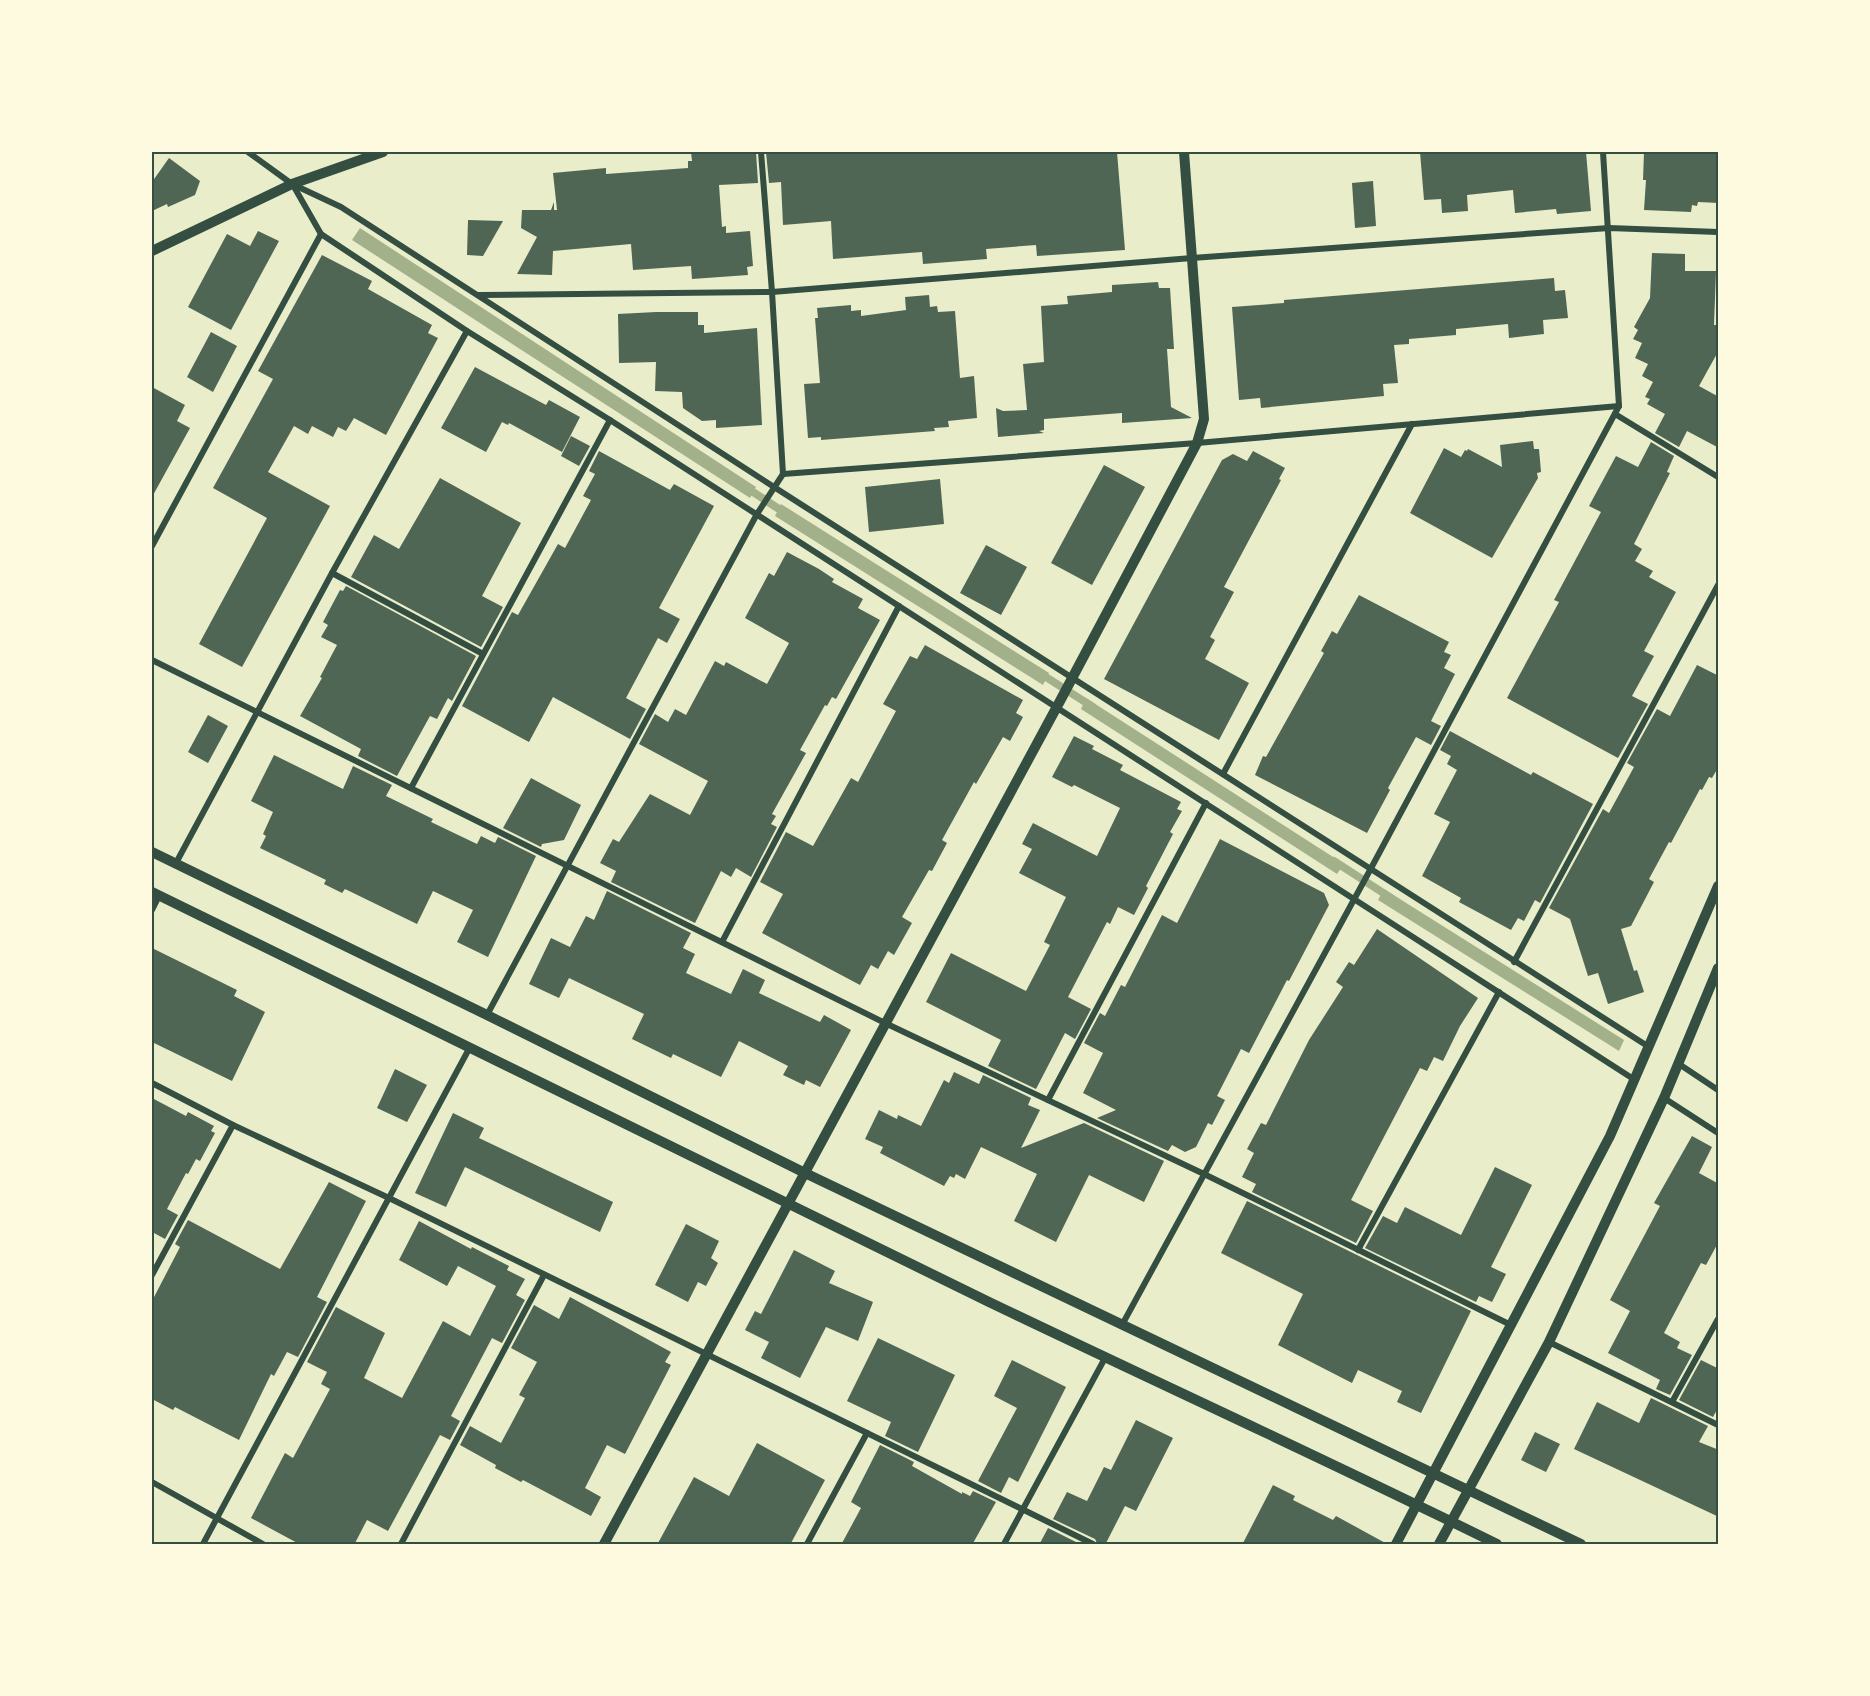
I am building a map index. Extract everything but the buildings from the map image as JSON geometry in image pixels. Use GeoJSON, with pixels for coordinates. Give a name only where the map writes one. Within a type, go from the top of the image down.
{"type":"FeatureCollection","features":[{"type":"Feature","properties":{"kind":"street"},"geometry":{"type":"LineString","coordinates":[[248,152],[292,184],[341,207],[772,490],[1071,681],[1223,774],[1370,871],[1649,1047]]}},
{"type":"Feature","properties":{"kind":"street"},"geometry":{"type":"LineString","coordinates":[[152,251],[292,184],[383,152]]}},
{"type":"Feature","properties":{"kind":"street"},"geometry":{"type":"LineString","coordinates":[[487,1015],[758,512],[783,474],[761,152]]}},
{"type":"Feature","properties":{"kind":"street"},"geometry":{"type":"LineString","coordinates":[[604,1545],[1071,681],[1197,443],[1204,419],[1184,152]]}},
{"type":"Feature","properties":{"kind":"street"},"geometry":{"type":"LineString","coordinates":[[1122,1325],[1370,871],[1619,406],[1603,152]]}},
{"type":"Feature","properties":{"kind":"street"},"geometry":{"type":"LineString","coordinates":[[292,184],[321,234],[467,331],[758,512],[899,606],[1058,704],[1206,803],[1355,897],[1635,1080]]}},
{"type":"Feature","properties":{"kind":"street"},"geometry":{"type":"LineString","coordinates":[[478,295],[772,292],[1192,258],[1609,228],[1719,232]]}},
{"type":"Feature","properties":{"kind":"street"},"geometry":{"type":"LineString","coordinates":[[152,546],[321,234]]}},
{"type":"Feature","properties":{"kind":"street"},"geometry":{"type":"LineString","coordinates":[[176,863],[332,573],[467,331]]}},
{"type":"Feature","properties":{"kind":"street"},"geometry":{"type":"LineString","coordinates":[[783,474],[1197,443],[1619,406]]}},
{"type":"Feature","properties":{"kind":"street"},"geometry":{"type":"LineString","coordinates":[[1615,414],[1719,477]]}},
{"type":"Feature","properties":{"kind":"street"},"geometry":{"type":"LineString","coordinates":[[411,788],[610,420]]}},
{"type":"Feature","properties":{"kind":"street"},"geometry":{"type":"LineString","coordinates":[[1223,774],[1412,424]]}},
{"type":"Feature","properties":{"kind":"street"},"geometry":{"type":"LineString","coordinates":[[332,573],[483,654]]}},
{"type":"Feature","properties":{"kind":"street"},"geometry":{"type":"LineString","coordinates":[[1514,962],[1719,585]]}},
{"type":"Feature","properties":{"kind":"street"},"geometry":{"type":"LineString","coordinates":[[722,942],[899,606]]}},
{"type":"Feature","properties":{"kind":"street"},"geometry":{"type":"LineString","coordinates":[[152,660],[885,1023],[1204,1174],[1511,1325]]}},
{"type":"Feature","properties":{"kind":"street"},"geometry":{"type":"LineString","coordinates":[[1048,1100],[1206,803]]}},
{"type":"Feature","properties":{"kind":"street"},"geometry":{"type":"LineString","coordinates":[[152,852],[805,1173],[1433,1472],[1581,1545]]}},
{"type":"Feature","properties":{"kind":"street"},"geometry":{"type":"LineString","coordinates":[[1396,1545],[1610,1136],[1719,886]]}},
{"type":"Feature","properties":{"kind":"street"},"geometry":{"type":"LineString","coordinates":[[152,909],[155,894],[787,1204],[1105,1358],[1416,1504],[1497,1545]]}},
{"type":"Feature","properties":{"kind":"street"},"geometry":{"type":"LineString","coordinates":[[1439,1545],[1549,1342],[1664,1098],[1719,968]]}},
{"type":"Feature","properties":{"kind":"street"},"geometry":{"type":"LineString","coordinates":[[1358,1250],[1499,993]]}},
{"type":"Feature","properties":{"kind":"street"},"geometry":{"type":"LineString","coordinates":[[203,1545],[470,1047]]}},
{"type":"Feature","properties":{"kind":"street"},"geometry":{"type":"LineString","coordinates":[[1679,1064],[1719,1090]]}},
{"type":"Feature","properties":{"kind":"street"},"geometry":{"type":"LineString","coordinates":[[152,1083],[233,1125],[389,1198],[1093,1545]]}},
{"type":"Feature","properties":{"kind":"street"},"geometry":{"type":"LineString","coordinates":[[1664,1098],[1719,1133]]}},
{"type":"Feature","properties":{"kind":"street"},"geometry":{"type":"LineString","coordinates":[[152,1275],[233,1125]]}},
{"type":"Feature","properties":{"kind":"street"},"geometry":{"type":"LineString","coordinates":[[401,1545],[544,1275]]}},
{"type":"Feature","properties":{"kind":"street"},"geometry":{"type":"LineString","coordinates":[[1672,1402],[1719,1319]]}},
{"type":"Feature","properties":{"kind":"street"},"geometry":{"type":"LineString","coordinates":[[1549,1342],[1719,1425]]}},
{"type":"Feature","properties":{"kind":"street"},"geometry":{"type":"LineString","coordinates":[[1004,1545],[1105,1358]]}},
{"type":"Feature","properties":{"kind":"street"},"geometry":{"type":"LineString","coordinates":[[807,1545],[867,1433]]}},
{"type":"Feature","properties":{"kind":"street"},"geometry":{"type":"LineString","coordinates":[[152,1482],[263,1545]]}},
{"type":"Feature","properties":{"kind":"shaded area"},"geometry":{"type":"Polygon","coordinates":[[[360,228],[756,487],[750,498],[352,240],[360,228]]]}},
{"type":"Feature","properties":{"kind":"shaded area"},"geometry":{"type":"Polygon","coordinates":[[[781,504],[1049,673],[1043,685],[775,516],[781,504]]]}},
{"type":"Feature","properties":{"kind":"shaded area"},"geometry":{"type":"Polygon","coordinates":[[[1086,698],[1344,864],[1337,874],[1081,709],[1086,698]]]}},
{"type":"Feature","properties":{"kind":"shaded area"},"geometry":{"type":"Polygon","coordinates":[[[1384,889],[1624,1040],[1619,1051],[1378,900],[1384,889]]]}},
{"type":"Feature","properties":{"kind":"waterway"},"geometry":{"type":"LineString","coordinates":[[744,486],[788,515]]}},
{"type":"Feature","properties":{"kind":"waterway"},"geometry":{"type":"LineString","coordinates":[[1038,672],[1093,707]]}},
{"type":"Feature","properties":{"kind":"waterway"},"geometry":{"type":"LineString","coordinates":[[1334,861],[1391,898]]}}]}
